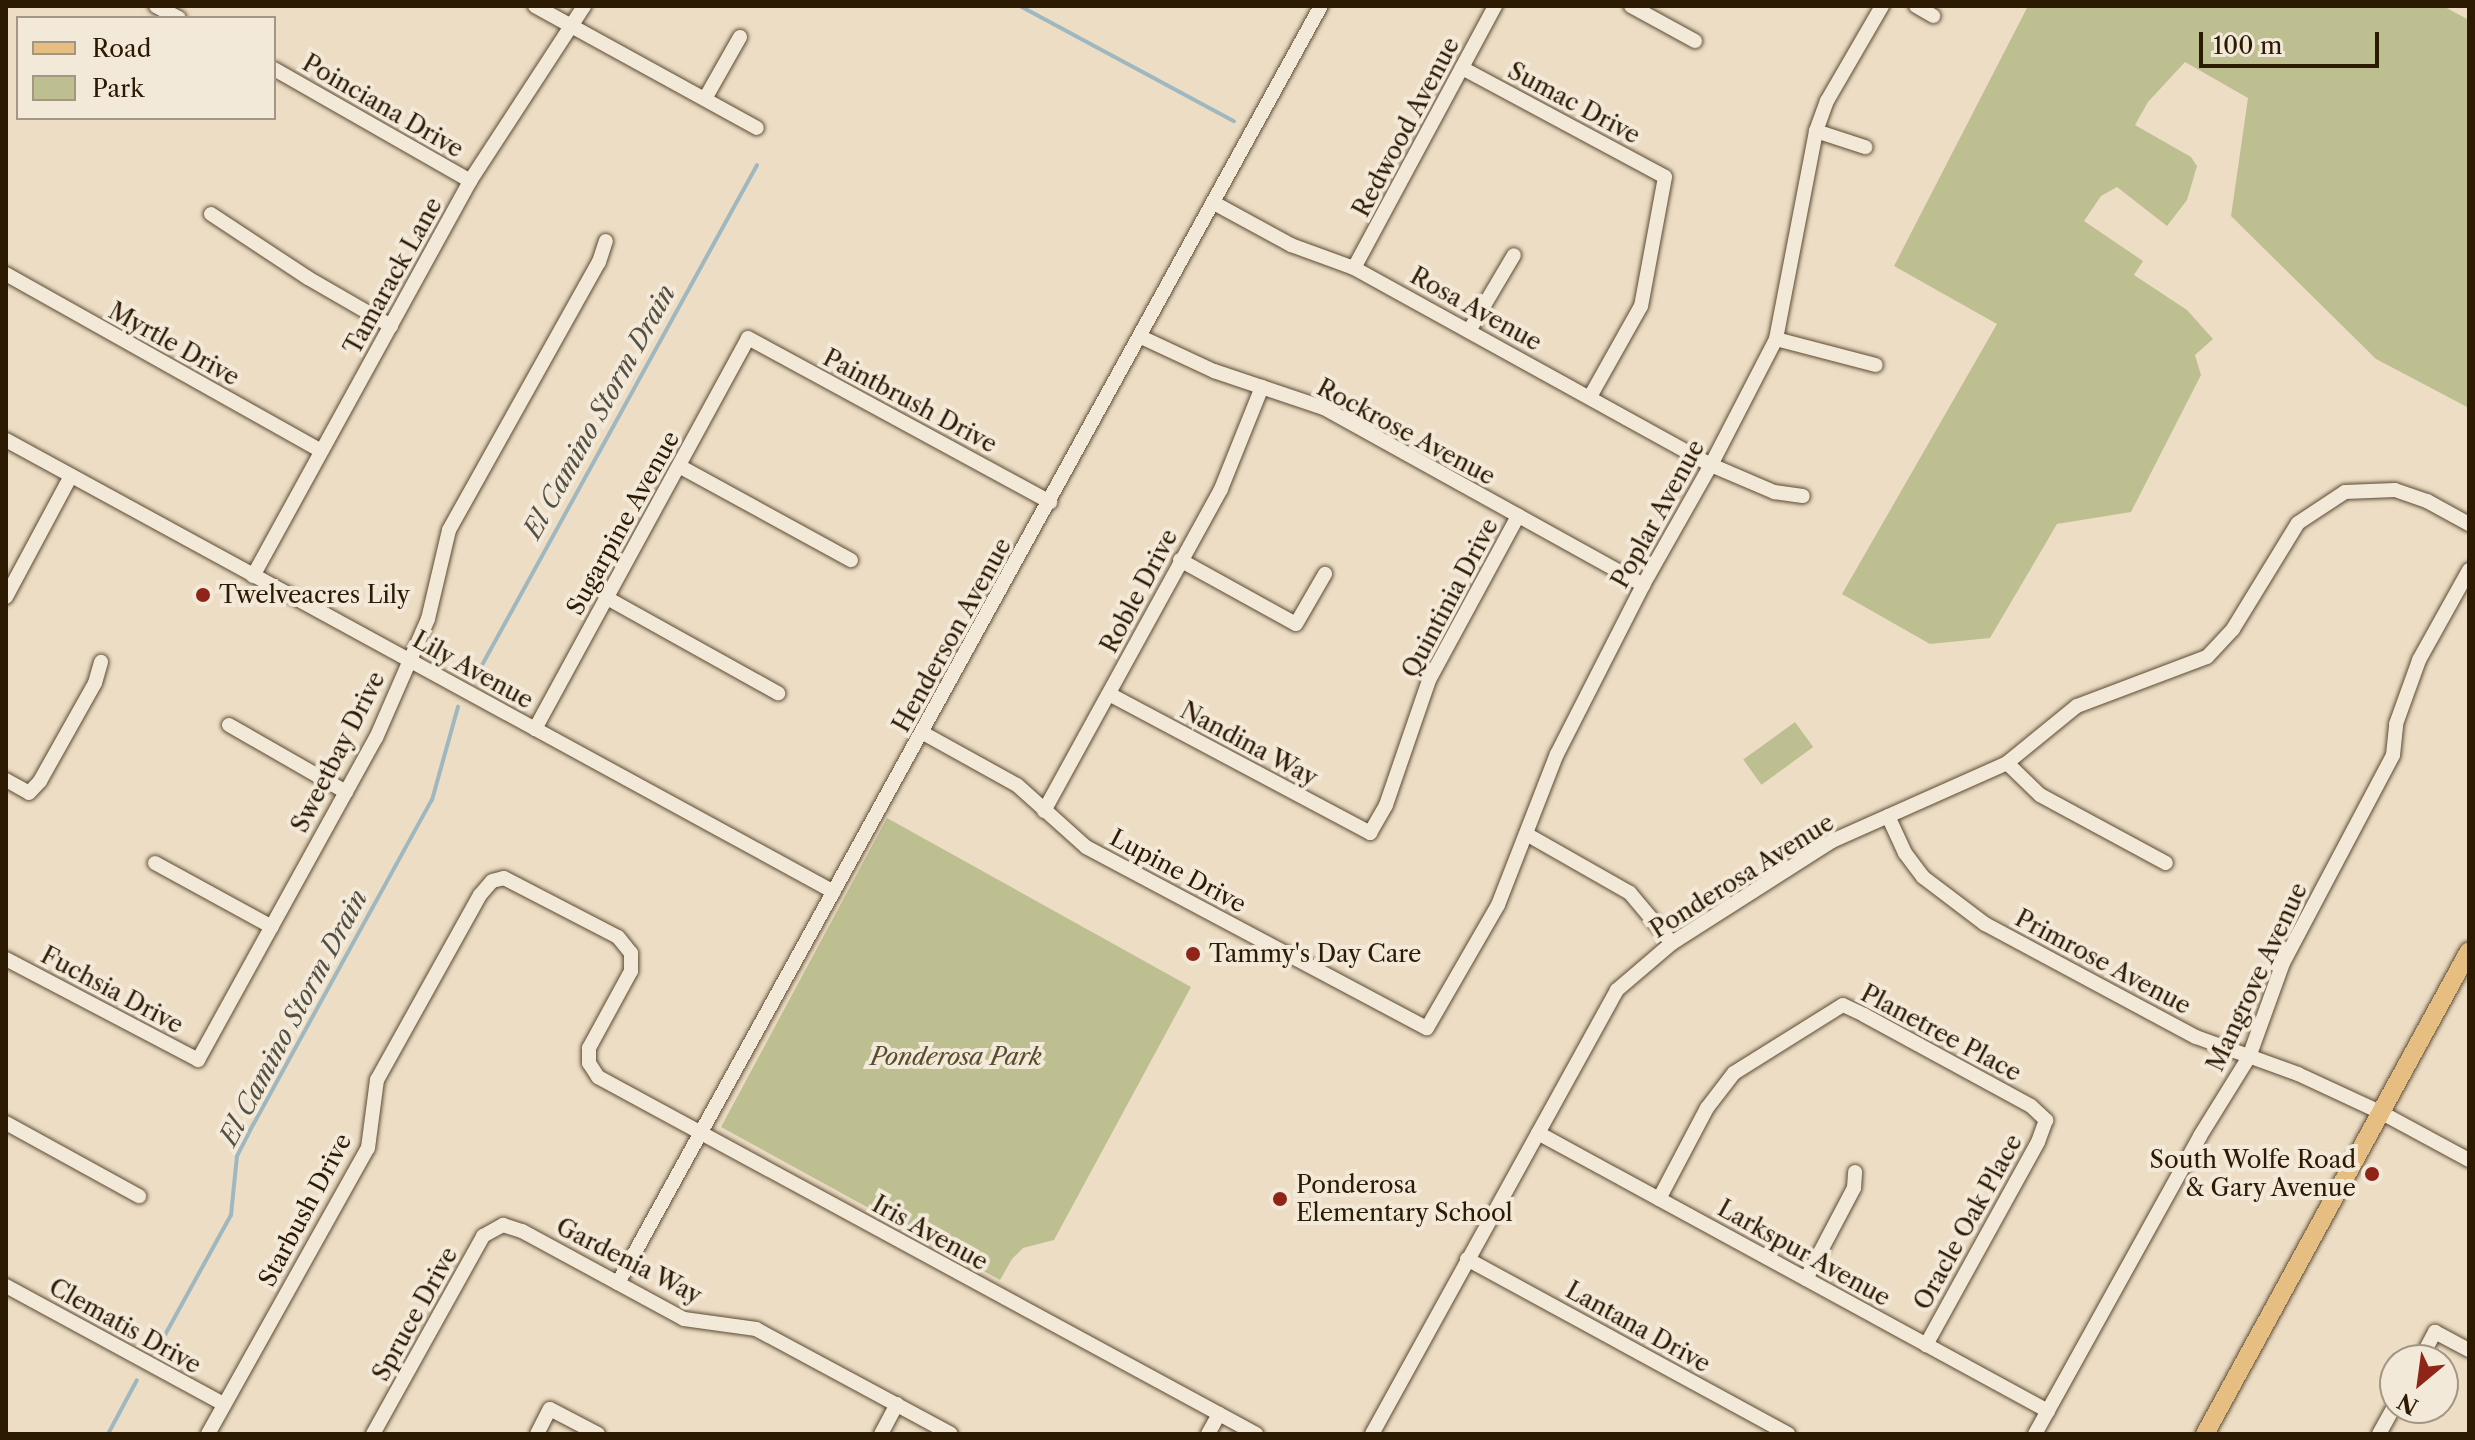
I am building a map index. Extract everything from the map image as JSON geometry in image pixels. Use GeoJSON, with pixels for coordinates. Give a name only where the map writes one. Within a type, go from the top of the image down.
{"type":"FeatureCollection","features":[{"type":"Feature","properties":{"kind":"main road"},"geometry":{"type":"LineString","coordinates":[[2205,1434],[2469,951]]}},
{"type":"Feature","properties":{"kind":"street"},"geometry":{"type":"LineString","coordinates":[[156,6],[175,16]]}},
{"type":"Feature","properties":{"kind":"street"},"geometry":{"type":"LineString","coordinates":[[535,6],[706,97],[757,128]]}},
{"type":"Feature","properties":{"kind":"street","name":"Tamarack Lane"},"geometry":{"type":"LineString","coordinates":[[253,576],[470,181],[584,6]]}},
{"type":"Feature","properties":{"kind":"street","name":"Henderson Avenue"},"geometry":{"type":"LineString","coordinates":[[618,1283],[1321,6]]}},
{"type":"Feature","properties":{"kind":"street","name":"Redwood Avenue"},"geometry":{"type":"LineString","coordinates":[[1354,268],[1495,6]]}},
{"type":"Feature","properties":{"kind":"street"},"geometry":{"type":"LineString","coordinates":[[1631,6],[1695,41]]}},
{"type":"Feature","properties":{"kind":"street","name":"Poplar Avenue"},"geometry":{"type":"LineString","coordinates":[[1427,1028],[1498,905],[1528,835],[1557,754],[1643,585],[1711,465],[1776,339],[1816,131],[1827,101],[1882,6]]}},
{"type":"Feature","properties":{"kind":"street"},"geometry":{"type":"LineString","coordinates":[[1916,6],[1933,16]]}},
{"type":"Feature","properties":{"kind":"street"},"geometry":{"type":"LineString","coordinates":[[706,97],[740,37]]}},
{"type":"Feature","properties":{"kind":"street","name":"Sumac Drive"},"geometry":{"type":"LineString","coordinates":[[1462,68],[1665,177],[1641,306],[1590,397]]}},
{"type":"Feature","properties":{"kind":"street","name":"Poinciana Drive"},"geometry":{"type":"LineString","coordinates":[[276,70],[470,181]]}},
{"type":"Feature","properties":{"kind":"street"},"geometry":{"type":"LineString","coordinates":[[1816,131],[1865,147]]}},
{"type":"Feature","properties":{"kind":"street","name":"Rosa Avenue"},"geometry":{"type":"LineString","coordinates":[[1214,203],[1291,245],[1354,268],[1711,465],[1774,492],[1803,496]]}},
{"type":"Feature","properties":{"kind":"street"},"geometry":{"type":"LineString","coordinates":[[211,214],[308,278],[391,326]]}},
{"type":"Feature","properties":{"kind":"street","name":"Sweetbay Drive"},"geometry":{"type":"LineString","coordinates":[[198,1060],[376,738],[428,619],[449,530],[599,262],[606,241]]}},
{"type":"Feature","properties":{"kind":"street"},"geometry":{"type":"LineString","coordinates":[[1469,331],[1514,255]]}},
{"type":"Feature","properties":{"kind":"street","name":"Myrtle Drive"},"geometry":{"type":"LineString","coordinates":[[6,274],[321,451]]}},
{"type":"Feature","properties":{"kind":"street","name":"Rockrose Avenue"},"geometry":{"type":"LineString","coordinates":[[1141,337],[1194,363],[1324,408],[1643,585]]}},
{"type":"Feature","properties":{"kind":"street","name":"Paintbrush Drive"},"geometry":{"type":"LineString","coordinates":[[748,338],[1050,502]]}},
{"type":"Feature","properties":{"kind":"street","name":"Sugarpine Avenue"},"geometry":{"type":"LineString","coordinates":[[535,729],[748,338]]}},
{"type":"Feature","properties":{"kind":"street"},"geometry":{"type":"LineString","coordinates":[[1776,339],[1876,365]]}},
{"type":"Feature","properties":{"kind":"street","name":"Roble Drive"},"geometry":{"type":"LineString","coordinates":[[1044,811],[1221,489],[1262,387]]}},
{"type":"Feature","properties":{"kind":"street","name":"Lily Avenue"},"geometry":{"type":"LineString","coordinates":[[6,440],[834,892]]}},
{"type":"Feature","properties":{"kind":"street"},"geometry":{"type":"LineString","coordinates":[[679,466],[851,560]]}},
{"type":"Feature","properties":{"kind":"street"},"geometry":{"type":"LineString","coordinates":[[6,597],[71,476]]}},
{"type":"Feature","properties":{"kind":"street","name":"Ponderosa Avenue"},"geometry":{"type":"LineString","coordinates":[[1372,1434],[1617,990],[1672,943],[1832,841],[2007,763],[2077,706],[2186,666],[2217,649],[2233,629],[2298,523],[2319,506],[2345,492],[2378,488],[2427,501],[2469,524]]}},
{"type":"Feature","properties":{"kind":"street","name":"Quintinia Drive"},"geometry":{"type":"LineString","coordinates":[[1370,833],[1386,805],[1429,680],[1518,516]]}},
{"type":"Feature","properties":{"kind":"street"},"geometry":{"type":"LineString","coordinates":[[1180,560],[1296,624],[1325,574]]}},
{"type":"Feature","properties":{"kind":"street","name":"Mangrove Avenue"},"geometry":{"type":"LineString","coordinates":[[2035,1434],[2200,1136],[2249,1057],[2283,963],[2393,755],[2396,724],[2419,660],[2469,570]]}},
{"type":"Feature","properties":{"kind":"street"},"geometry":{"type":"LineString","coordinates":[[607,598],[778,693]]}},
{"type":"Feature","properties":{"kind":"street"},"geometry":{"type":"LineString","coordinates":[[6,780],[29,793],[40,781],[95,683],[101,662]]}},
{"type":"Feature","properties":{"kind":"street","name":"Nandina Way"},"geometry":{"type":"LineString","coordinates":[[1109,694],[1370,833]]}},
{"type":"Feature","properties":{"kind":"street"},"geometry":{"type":"LineString","coordinates":[[229,725],[346,792]]}},
{"type":"Feature","properties":{"kind":"street","name":"Lupine Drive"},"geometry":{"type":"LineString","coordinates":[[923,733],[1017,785],[1086,847],[1427,1028]]}},
{"type":"Feature","properties":{"kind":"street"},"geometry":{"type":"LineString","coordinates":[[2007,763],[2040,795],[2166,863]]}},
{"type":"Feature","properties":{"kind":"street","name":"Primrose Avenue"},"geometry":{"type":"LineString","coordinates":[[1888,816],[1905,853],[1923,877],[1955,905],[2196,1037],[2298,1074],[2382,1113],[2469,1160]]}},
{"type":"Feature","properties":{"kind":"street"},"geometry":{"type":"LineString","coordinates":[[1528,835],[1630,893],[1672,943]]}},
{"type":"Feature","properties":{"kind":"street"},"geometry":{"type":"LineString","coordinates":[[155,863],[272,927]]}},
{"type":"Feature","properties":{"kind":"street","name":"Iris Avenue"},"geometry":{"type":"LineString","coordinates":[[498,879],[517,881],[627,944],[632,967],[591,1043],[589,1063],[603,1080],[1256,1434]]}},
{"type":"Feature","properties":{"kind":"street","name":"Starbush Drive"},"geometry":{"type":"LineString","coordinates":[[208,1434],[368,1148],[377,1080],[480,895],[486,886],[498,879]]}},
{"type":"Feature","properties":{"kind":"street","name":"Fuchsia Drive"},"geometry":{"type":"LineString","coordinates":[[6,959],[198,1060]]}},
{"type":"Feature","properties":{"kind":"street","name":"Planetree Place"},"geometry":{"type":"LineString","coordinates":[[1659,1199],[1725,1082],[1744,1064],[1843,1005],[2031,1106],[2046,1120]]}},
{"type":"Feature","properties":{"kind":"street","name":"Oracle Oak Place"},"geometry":{"type":"LineString","coordinates":[[1926,1345],[2038,1142],[2046,1120]]}},
{"type":"Feature","properties":{"kind":"street"},"geometry":{"type":"LineString","coordinates":[[6,1123],[139,1196]]}},
{"type":"Feature","properties":{"kind":"street","name":"Larkspur Avenue"},"geometry":{"type":"LineString","coordinates":[[1538,1133],[2048,1411]]}},
{"type":"Feature","properties":{"kind":"street"},"geometry":{"type":"LineString","coordinates":[[1806,1279],[1854,1188],[1855,1172]]}},
{"type":"Feature","properties":{"kind":"street","name":"Gardenia Way"},"geometry":{"type":"LineString","coordinates":[[503,1225],[514,1226],[684,1319],[756,1329],[951,1434]]}},
{"type":"Feature","properties":{"kind":"street","name":"Spruce Drive"},"geometry":{"type":"LineString","coordinates":[[373,1434],[483,1236],[503,1225]]}},
{"type":"Feature","properties":{"kind":"street","name":"Lantana Drive"},"geometry":{"type":"LineString","coordinates":[[1467,1259],[1788,1434]]}},
{"type":"Feature","properties":{"kind":"street","name":"Clematis Drive"},"geometry":{"type":"LineString","coordinates":[[6,1286],[223,1404]]}},
{"type":"Feature","properties":{"kind":"street"},"geometry":{"type":"LineString","coordinates":[[2429,1344],[2435,1332],[2458,1344]]}},
{"type":"Feature","properties":{"kind":"street"},"geometry":{"type":"LineString","coordinates":[[881,1434],[897,1404]]}},
{"type":"Feature","properties":{"kind":"street"},"geometry":{"type":"LineString","coordinates":[[537,1434],[550,1409],[598,1434]]}},
{"type":"Feature","properties":{"kind":"street"},"geometry":{"type":"LineString","coordinates":[[1208,1434],[1219,1414]]}},
{"type":"Feature","properties":{"kind":"green space"},"geometry":{"type":"Polygon","coordinates":[[[2028,6],[2443,6],[2469,20],[2469,408],[2376,359],[2231,216],[2248,98],[2185,62],[2148,102],[2135,125],[2191,157],[2197,166],[2187,200],[2167,226],[2117,187],[2101,196],[2084,221],[2143,261],[2134,275],[2187,310],[2213,339],[2195,355],[2201,375],[2131,512],[2057,524],[1990,638],[1930,644],[1842,594],[1997,324],[1894,266],[2028,6]]]}},
{"type":"Feature","properties":{"kind":"green space"},"geometry":{"type":"Polygon","coordinates":[[[1795,722],[1813,747],[1761,785],[1743,760],[1795,722]]]}},
{"type":"Feature","properties":{"kind":"green space","name":"Ponderosa Park"},"geometry":{"type":"Polygon","coordinates":[[[887,818],[1191,987],[1054,1240],[1023,1248],[1012,1259],[1000,1280],[721,1127],[887,818]]]}},
{"type":"Feature","properties":{"kind":"waterway","name":"El Camino Storm Drain"},"geometry":{"type":"LineString","coordinates":[[1020,6],[1234,121]]}},
{"type":"Feature","properties":{"kind":"waterway","name":"El Camino Storm Drain"},"geometry":{"type":"LineString","coordinates":[[476,676],[757,165]]}},
{"type":"Feature","properties":{"kind":"waterway","name":"El Camino Storm Drain"},"geometry":{"type":"LineString","coordinates":[[160,1344],[231,1215],[237,1156],[432,800],[458,707]]}},
{"type":"Feature","properties":{"kind":"waterway","name":"El Camino Storm Drain"},"geometry":{"type":"LineString","coordinates":[[108,1434],[137,1380]]}},
{"type":"Feature","properties":{"kind":"place","name":"Twelveacres Lily"},"geometry":{"type":"Point","coordinates":[203,595]}},
{"type":"Feature","properties":{"kind":"place","name":"Tammy's Day Care"},"geometry":{"type":"Point","coordinates":[1193,954]}},
{"type":"Feature","properties":{"kind":"place","name":"South Wolfe Road & Gary Avenue"},"geometry":{"type":"Point","coordinates":[2372,1174]}},
{"type":"Feature","properties":{"kind":"place","name":"Ponderosa Elementary School"},"geometry":{"type":"Point","coordinates":[1280,1199]}}]}
